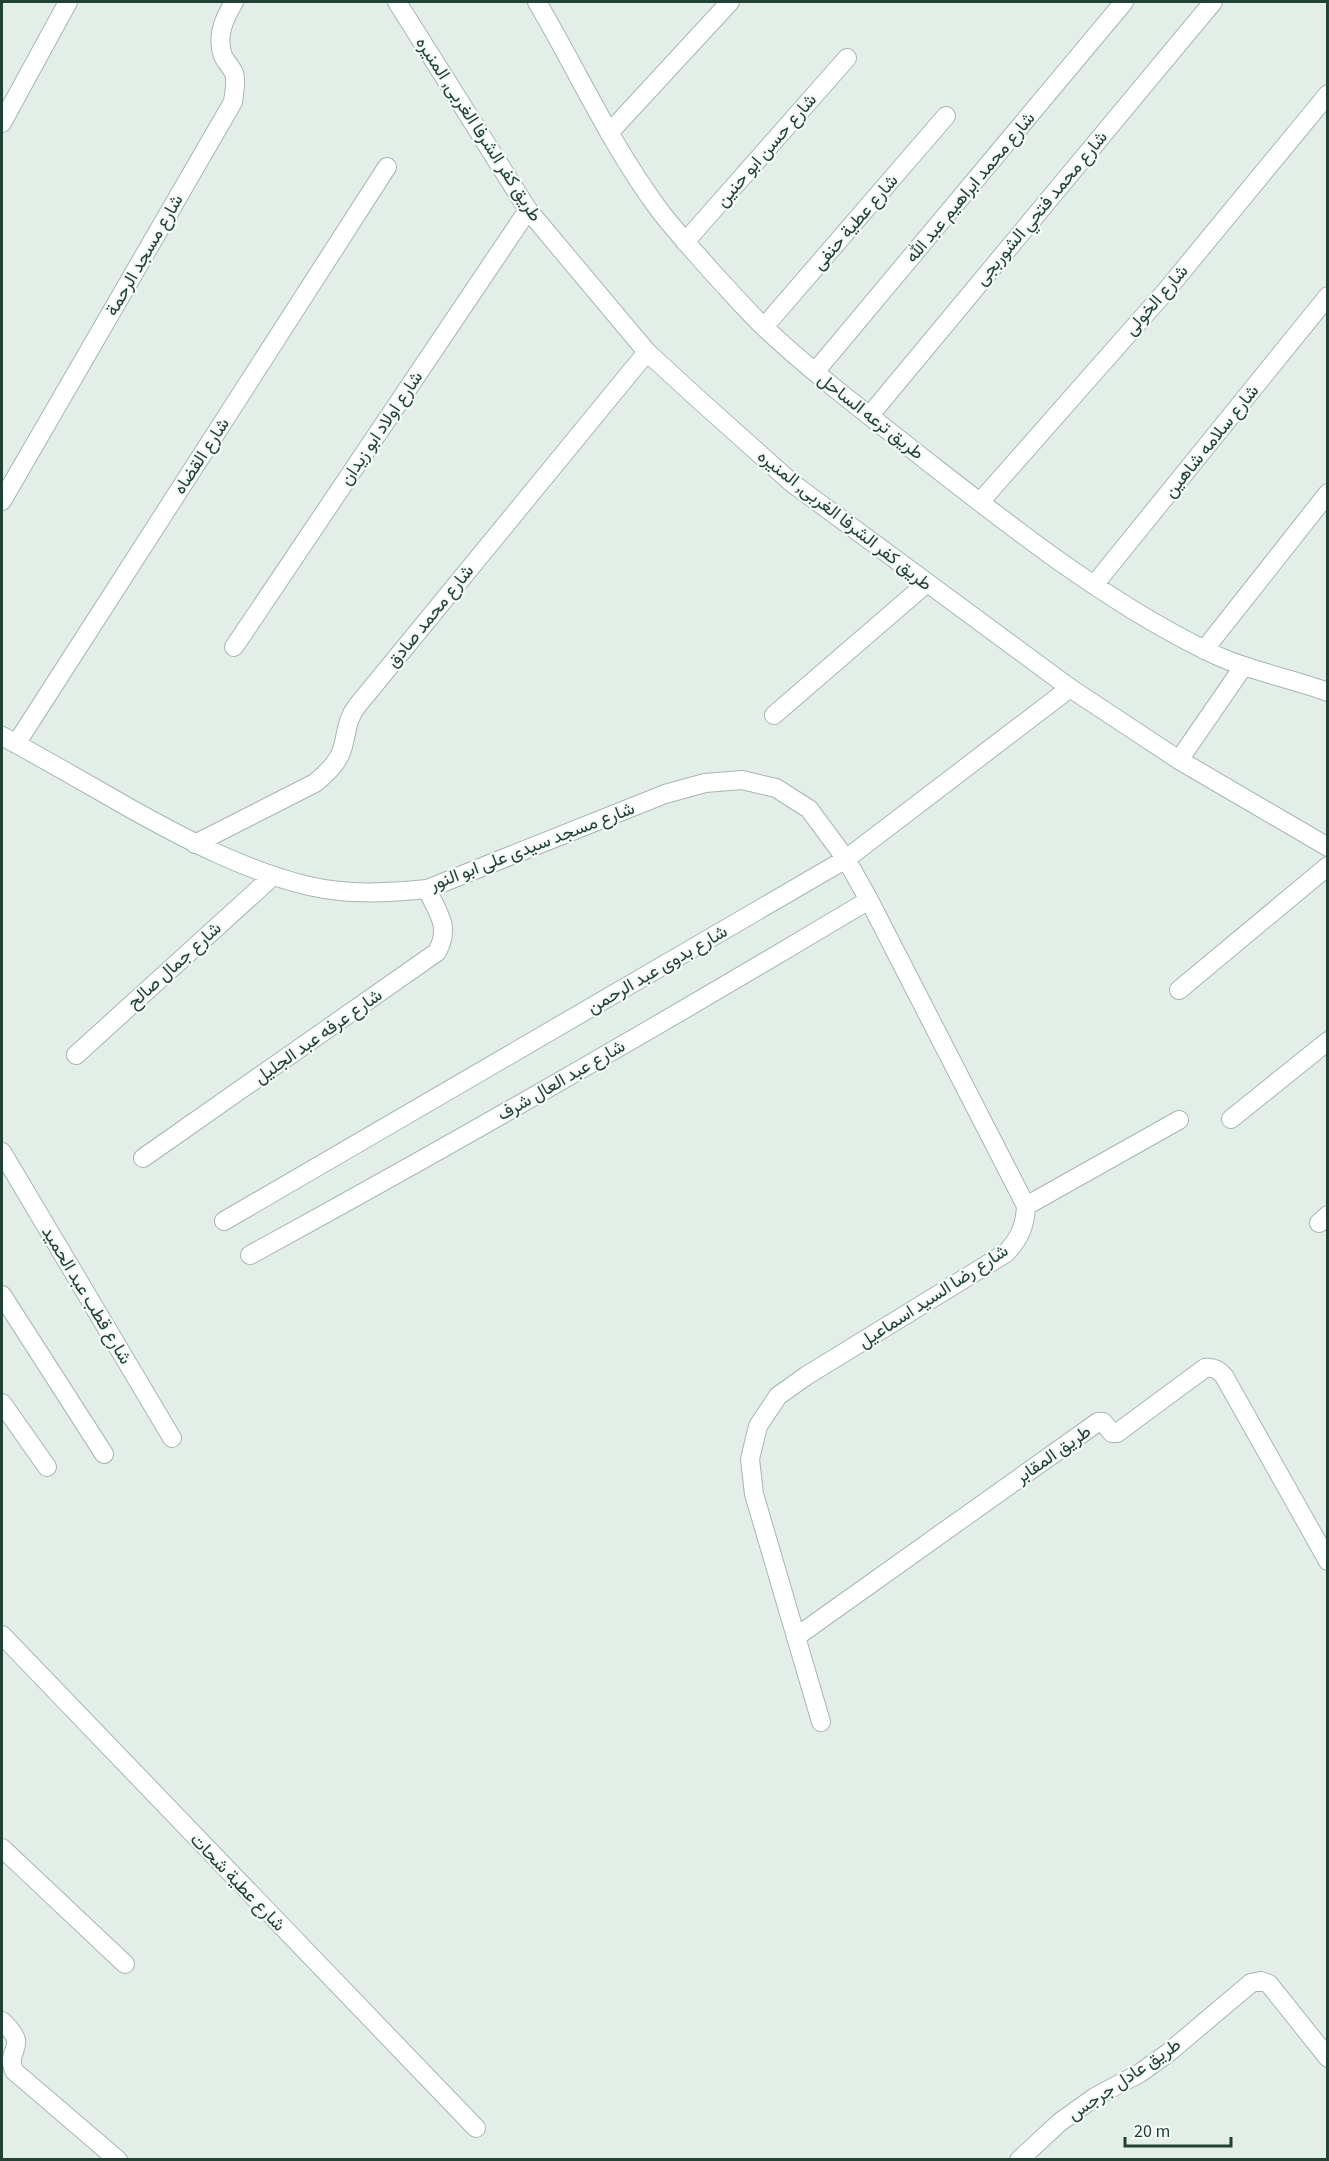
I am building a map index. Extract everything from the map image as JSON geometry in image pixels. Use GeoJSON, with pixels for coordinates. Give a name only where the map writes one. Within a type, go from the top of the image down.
{"type":"FeatureCollection","features":[{"type":"Feature","properties":{"kind":"street"},"geometry":{"type":"LineString","coordinates":[[2,123],[68,2]]}},
{"type":"Feature","properties":{"kind":"street","name":"شارع مسجد الرحمة"},"geometry":{"type":"LineString","coordinates":[[2,501],[233,102],[234,73],[224,57],[220,33],[223,21],[234,2]]}},
{"type":"Feature","properties":{"kind":"street","name":"طريق كفر الشرفا الغربى, المنيره"},"geometry":{"type":"LineString","coordinates":[[397,2],[528,210],[647,352],[792,483],[1070,688],[1179,760],[1328,847]]}},
{"type":"Feature","properties":{"kind":"street","name":"طريق ترعه الساحل"},"geometry":{"type":"LineString","coordinates":[[537,2],[635,177],[685,242],[764,327],[815,372],[980,502],[1094,585],[1204,650],[1243,667],[1328,692]]}},
{"type":"Feature","properties":{"kind":"street"},"geometry":{"type":"LineString","coordinates":[[609,133],[730,2]]}},
{"type":"Feature","properties":{"kind":"street","name":"شارع محمد ابراهيم عبد الله"},"geometry":{"type":"LineString","coordinates":[[815,372],[1124,2]]}},
{"type":"Feature","properties":{"kind":"street","name":"شارع محمد فتحي الشوربجى"},"geometry":{"type":"LineString","coordinates":[[870,416],[1213,2]]}},
{"type":"Feature","properties":{"kind":"street","name":"شارع حسن ابو حنين"},"geometry":{"type":"LineString","coordinates":[[685,242],[847,58]]}},
{"type":"Feature","properties":{"kind":"street","name":"شارع الخولى"},"geometry":{"type":"LineString","coordinates":[[980,502],[1165,292],[1328,94]]}},
{"type":"Feature","properties":{"kind":"street","name":"شارع عطية حنفى"},"geometry":{"type":"LineString","coordinates":[[764,327],[946,116]]}},
{"type":"Feature","properties":{"kind":"street","name":"شارع القضاه"},"geometry":{"type":"LineString","coordinates":[[9,740],[387,168]]}},
{"type":"Feature","properties":{"kind":"street","name":"شارع اولاد ابو زيدان"},"geometry":{"type":"LineString","coordinates":[[234,647],[528,210]]}},
{"type":"Feature","properties":{"kind":"street","name":"شارع سلامه شاهين"},"geometry":{"type":"LineString","coordinates":[[1094,585],[1328,296]]}},
{"type":"Feature","properties":{"kind":"street","name":"شارع محمد صادق"},"geometry":{"type":"LineString","coordinates":[[195,844],[315,783],[331,770],[341,751],[348,722],[357,705],[647,352]]}},
{"type":"Feature","properties":{"kind":"street"},"geometry":{"type":"LineString","coordinates":[[1204,650],[1328,493]]}},
{"type":"Feature","properties":{"kind":"street"},"geometry":{"type":"LineString","coordinates":[[774,715],[927,583]]}},
{"type":"Feature","properties":{"kind":"street"},"geometry":{"type":"LineString","coordinates":[[1179,760],[1243,667]]}},
{"type":"Feature","properties":{"kind":"street","name":"شارع بدوى عبد الرحمن"},"geometry":{"type":"LineString","coordinates":[[224,1221],[846,859],[1070,688]]}},
{"type":"Feature","properties":{"kind":"street","name":"شارع مسجد سيدى على ابو النور"},"geometry":{"type":"LineString","coordinates":[[9,740],[195,844],[273,876],[311,886],[349,892],[388,893],[427,889],[665,794],[705,783],[742,780],[777,788],[809,808],[846,859]]}},
{"type":"Feature","properties":{"kind":"street"},"geometry":{"type":"LineString","coordinates":[[846,859],[1026,1206],[1179,1120]]}},
{"type":"Feature","properties":{"kind":"street"},"geometry":{"type":"LineString","coordinates":[[1179,990],[1328,866]]}},
{"type":"Feature","properties":{"kind":"street","name":"شارع جمال صالح"},"geometry":{"type":"LineString","coordinates":[[76,1055],[273,876]]}},
{"type":"Feature","properties":{"kind":"street","name":"شارع عرفه عبد الجليل"},"geometry":{"type":"LineString","coordinates":[[143,1158],[437,952],[443,940],[444,927],[427,889]]}},
{"type":"Feature","properties":{"kind":"street","name":"شارع عبد العال شرف"},"geometry":{"type":"LineString","coordinates":[[250,1255],[557,1083],[869,900]]}},
{"type":"Feature","properties":{"kind":"street"},"geometry":{"type":"LineString","coordinates":[[1232,1119],[1328,1041]]}},
{"type":"Feature","properties":{"kind":"street","name":"شارع قطب عبد الحميد"},"geometry":{"type":"LineString","coordinates":[[2,1152],[172,1438]]}},
{"type":"Feature","properties":{"kind":"street","name":"شارع رضا السيد اسماعيل"},"geometry":{"type":"LineString","coordinates":[[820,1722],[754,1494],[750,1460],[758,1426],[778,1396],[806,1376],[1006,1252],[1018,1240],[1025,1223],[1026,1206]]}},
{"type":"Feature","properties":{"kind":"street"},"geometry":{"type":"LineString","coordinates":[[2,1295],[104,1454]]}},
{"type":"Feature","properties":{"kind":"street","name":"طريق المقابر"},"geometry":{"type":"LineString","coordinates":[[796,1637],[1098,1422],[1103,1422],[1112,1433],[1117,1433],[1205,1368],[1212,1368],[1224,1376],[1328,1561]]}},
{"type":"Feature","properties":{"kind":"street"},"geometry":{"type":"LineString","coordinates":[[2,1403],[47,1467]]}},
{"type":"Feature","properties":{"kind":"street","name":"شارع عطية شحات"},"geometry":{"type":"LineString","coordinates":[[2,1635],[476,2128]]}},
{"type":"Feature","properties":{"kind":"street"},"geometry":{"type":"LineString","coordinates":[[2,1848],[125,1964]]}},
{"type":"Feature","properties":{"kind":"street","name":"طريق عادل جرجس"},"geometry":{"type":"LineString","coordinates":[[1019,2160],[1060,2121],[1095,2097],[1140,2073],[1168,2053],[1251,1983],[1261,1981],[1269,1984],[1328,2058]]}},
{"type":"Feature","properties":{"kind":"street"},"geometry":{"type":"LineString","coordinates":[[2,2021],[15,2034],[17,2041],[12,2066],[14,2072],[118,2160]]}}]}
